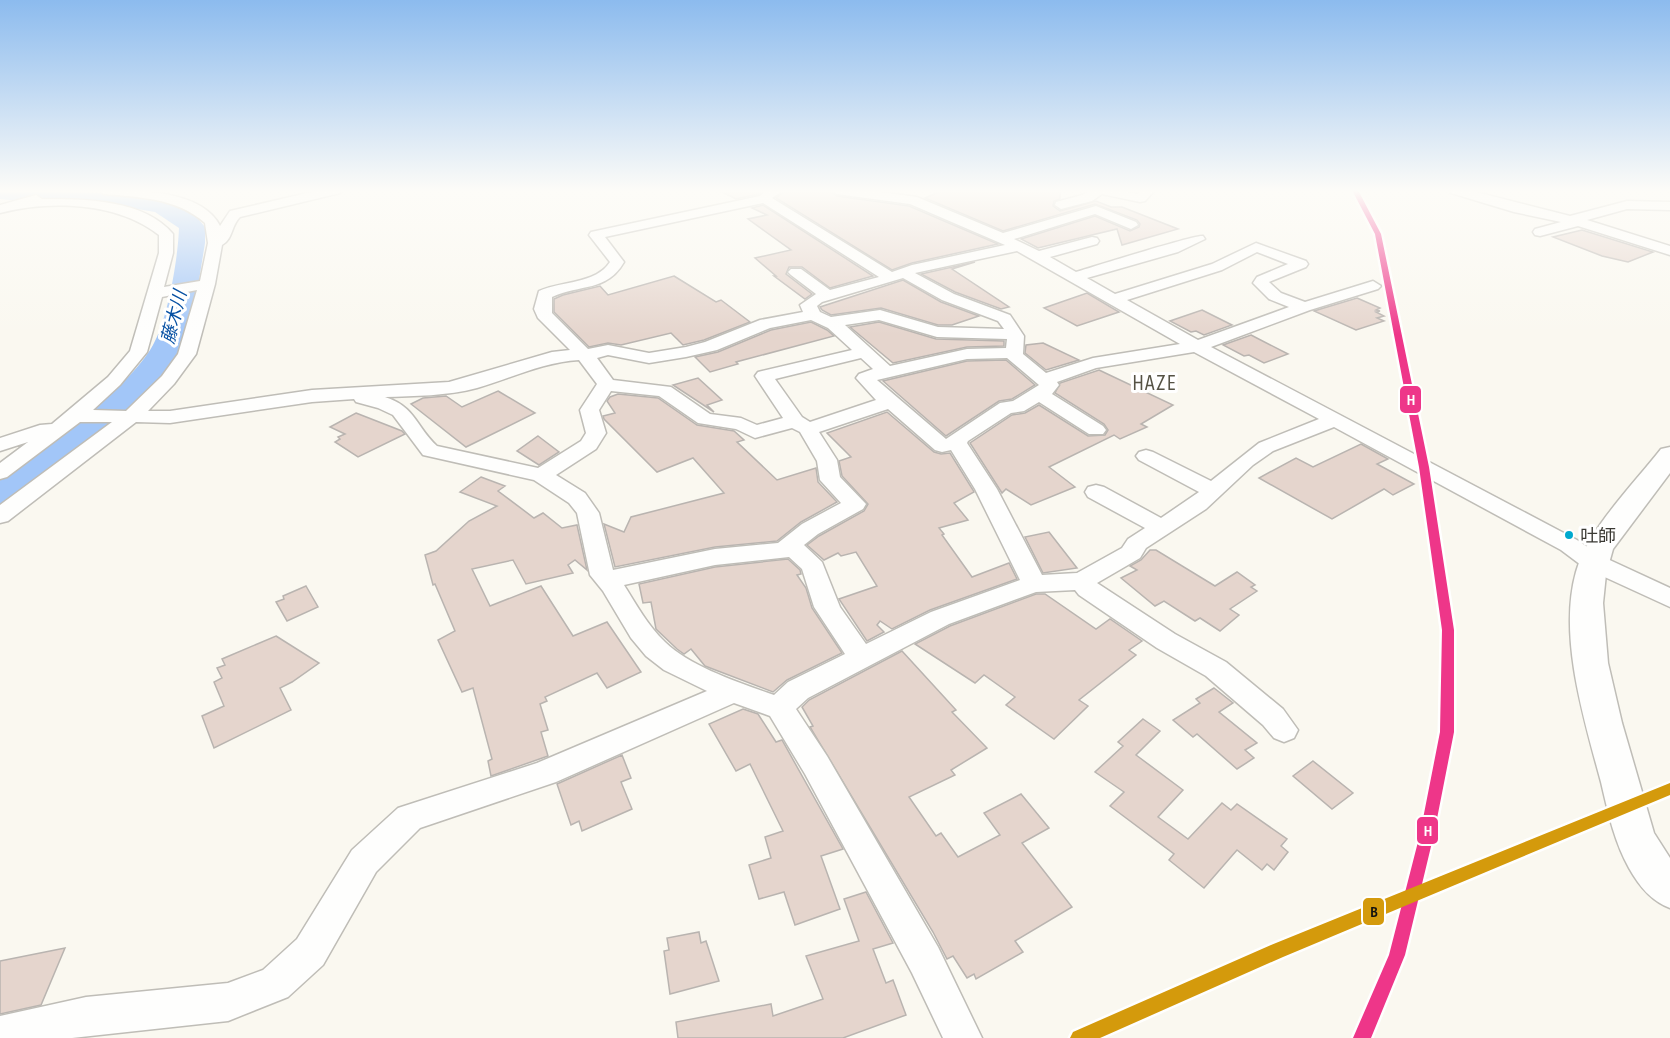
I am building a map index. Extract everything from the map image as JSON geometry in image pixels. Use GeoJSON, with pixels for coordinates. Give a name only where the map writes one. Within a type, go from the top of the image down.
{"type":"FeatureCollection","features":[{"type":"Feature","properties":{"kind":"street"},"geometry":{"type":"LineString","coordinates":[[0,473],[73,418],[114,381],[138,351],[166,253],[166,238]]}},
{"type":"Feature","properties":{"kind":"street"},"geometry":{"type":"LineString","coordinates":[[0,516],[126,418],[168,380],[188,354],[207,284],[214,238]]}},
{"type":"Feature","properties":{"kind":"street"},"geometry":{"type":"LineString","coordinates":[[215,243],[222,238]]}},
{"type":"Feature","properties":{"kind":"street"},"geometry":{"type":"LineString","coordinates":[[599,238],[616,262],[610,273],[599,279],[545,294],[542,309],[544,315],[592,363],[608,385]]}},
{"type":"Feature","properties":{"kind":"street"},"geometry":{"type":"LineString","coordinates":[[833,238],[898,276],[997,315],[1009,322],[1014,333],[1013,353],[1017,359],[1041,387],[1096,430]]}},
{"type":"Feature","properties":{"kind":"street"},"geometry":{"type":"LineString","coordinates":[[1003,238],[1197,346],[1569,545],[1593,562],[1670,598]]}},
{"type":"Feature","properties":{"kind":"street"},"geometry":{"type":"LineString","coordinates":[[1075,277],[1173,249],[1193,241],[1181,238]]}},
{"type":"Feature","properties":{"kind":"street"},"geometry":{"type":"LineString","coordinates":[[1628,238],[1670,251]]}},
{"type":"Feature","properties":{"kind":"street"},"geometry":{"type":"LineString","coordinates":[[1038,256],[1092,241]]}},
{"type":"Feature","properties":{"kind":"street"},"geometry":{"type":"LineString","coordinates":[[885,371],[846,334],[820,319],[808,305],[828,296],[898,276],[912,269],[1019,246]]}},
{"type":"Feature","properties":{"kind":"street"},"geometry":{"type":"LineString","coordinates":[[1114,299],[1217,267],[1256,247],[1301,264],[1262,280],[1261,283],[1270,293],[1304,307]]}},
{"type":"Feature","properties":{"kind":"street"},"geometry":{"type":"LineString","coordinates":[[796,272],[828,296]]}},
{"type":"Feature","properties":{"kind":"street"},"geometry":{"type":"LineString","coordinates":[[155,293],[207,284]]}},
{"type":"Feature","properties":{"kind":"street"},"geometry":{"type":"LineString","coordinates":[[1013,353],[968,354],[893,372],[885,371],[865,378],[889,402],[898,406],[942,446],[957,443],[961,437],[1007,407],[1017,407],[1041,387],[1093,363],[1197,346],[1304,307],[1373,286]]}},
{"type":"Feature","properties":{"kind":"street"},"geometry":{"type":"LineString","coordinates":[[0,445],[73,418],[170,417],[345,393],[449,388],[470,384],[558,356],[583,356],[608,350],[649,358],[667,356],[703,348],[766,324],[880,315],[937,332],[1014,333]]}},
{"type":"Feature","properties":{"kind":"street"},"geometry":{"type":"LineString","coordinates":[[786,548],[810,529],[855,504],[831,480],[827,460],[764,376],[864,352]]}},
{"type":"Feature","properties":{"kind":"street"},"geometry":{"type":"LineString","coordinates":[[541,475],[589,445],[596,433],[589,414],[590,408],[601,390],[608,385],[664,391],[705,419],[741,424],[755,432],[801,425],[889,402]]}},
{"type":"Feature","properties":{"kind":"street"},"geometry":{"type":"LineString","coordinates":[[345,393],[387,404],[402,413],[420,442],[430,451],[541,475],[584,505],[591,521],[602,575],[640,632],[655,649],[673,663],[733,692],[780,708],[816,765],[925,960],[963,1038]]}},
{"type":"Feature","properties":{"kind":"street"},"geometry":{"type":"LineString","coordinates":[[780,708],[798,690],[961,609],[1034,584],[1082,581],[1132,552],[1136,544],[1198,504],[1266,447],[1334,420]]}},
{"type":"Feature","properties":{"kind":"street"},"geometry":{"type":"LineString","coordinates":[[957,443],[986,489],[1034,584]]}},
{"type":"Feature","properties":{"kind":"street"},"geometry":{"type":"LineString","coordinates":[[1670,455],[1599,546],[1593,562],[1588,598],[1589,652],[1610,745],[1637,840],[1654,873],[1670,888]]}},
{"type":"Feature","properties":{"kind":"street"},"geometry":{"type":"LineString","coordinates":[[1146,456],[1212,490]]}},
{"type":"Feature","properties":{"kind":"street"},"geometry":{"type":"LineString","coordinates":[[1096,492],[1162,528]]}},
{"type":"Feature","properties":{"kind":"street"},"geometry":{"type":"LineString","coordinates":[[607,580],[715,557],[786,548],[804,555],[815,567],[827,606],[862,657]]}},
{"type":"Feature","properties":{"kind":"street"},"geometry":{"type":"LineString","coordinates":[[1082,581],[1088,589],[1166,641],[1216,669],[1273,717],[1284,730]]}},
{"type":"Feature","properties":{"kind":"street"},"geometry":{"type":"LineString","coordinates":[[0,1035],[86,1016],[228,1002],[274,984],[310,952],[364,861],[409,818],[545,773],[733,692]]}},
{"type":"Feature","properties":{"kind":"building"},"geometry":{"type":"Polygon","coordinates":[[[775,238],[815,238],[873,276],[830,288],[802,267],[789,267],[786,274],[812,294],[805,299],[774,276],[776,276],[755,258],[791,250],[775,238]]]}},
{"type":"Feature","properties":{"kind":"building"},"geometry":{"type":"Polygon","coordinates":[[[841,238],[985,238],[998,244],[912,263],[892,270],[841,238]]]}},
{"type":"Feature","properties":{"kind":"building"},"geometry":{"type":"Polygon","coordinates":[[[1023,238],[1078,238],[1038,248],[1021,239],[1023,238]]]}},
{"type":"Feature","properties":{"kind":"building"},"geometry":{"type":"Polygon","coordinates":[[[1120,238],[1145,238],[1122,245],[1120,238]]]}},
{"type":"Feature","properties":{"kind":"building"},"geometry":{"type":"Polygon","coordinates":[[[1557,238],[1609,238],[1653,252],[1628,262],[1602,256],[1557,238]]]}},
{"type":"Feature","properties":{"kind":"building"},"geometry":{"type":"Polygon","coordinates":[[[975,262],[952,269],[1009,307],[1001,309],[955,292],[921,274],[975,262]]]}},
{"type":"Feature","properties":{"kind":"building"},"geometry":{"type":"Polygon","coordinates":[[[674,276],[716,302],[721,300],[750,322],[704,340],[683,345],[671,333],[621,345],[608,343],[589,347],[554,312],[554,299],[563,295],[600,286],[608,295],[674,276]]]}},
{"type":"Feature","properties":{"kind":"building"},"geometry":{"type":"Polygon","coordinates":[[[903,280],[941,302],[979,316],[952,325],[938,325],[881,308],[831,315],[820,307],[903,280]]]}},
{"type":"Feature","properties":{"kind":"building"},"geometry":{"type":"Polygon","coordinates":[[[1087,293],[1119,312],[1077,326],[1044,308],[1087,293]]]}},
{"type":"Feature","properties":{"kind":"building"},"geometry":{"type":"Polygon","coordinates":[[[1357,298],[1380,308],[1376,310],[1380,311],[1376,312],[1384,316],[1377,318],[1384,321],[1356,330],[1314,311],[1357,298]]]}},
{"type":"Feature","properties":{"kind":"building"},"geometry":{"type":"Polygon","coordinates":[[[1202,310],[1232,325],[1204,335],[1196,331],[1191,332],[1170,321],[1202,310]]]}},
{"type":"Feature","properties":{"kind":"building"},"geometry":{"type":"Polygon","coordinates":[[[811,322],[834,336],[736,362],[738,364],[710,372],[695,357],[718,352],[771,330],[811,322]]]}},
{"type":"Feature","properties":{"kind":"building"},"geometry":{"type":"Polygon","coordinates":[[[879,322],[936,339],[1004,341],[1004,346],[967,347],[893,363],[850,327],[879,322]]]}},
{"type":"Feature","properties":{"kind":"building"},"geometry":{"type":"Polygon","coordinates":[[[1251,335],[1288,354],[1264,363],[1223,345],[1251,335]]]}},
{"type":"Feature","properties":{"kind":"building"},"geometry":{"type":"Polygon","coordinates":[[[1043,343],[1079,360],[1046,370],[1025,353],[1026,345],[1043,343]]]}},
{"type":"Feature","properties":{"kind":"building"},"geometry":{"type":"Polygon","coordinates":[[[1006,360],[1035,385],[1012,399],[999,401],[946,436],[883,381],[967,361],[1006,360]]]}},
{"type":"Feature","properties":{"kind":"building"},"geometry":{"type":"Polygon","coordinates":[[[1099,370],[1173,405],[1141,424],[1147,427],[1120,439],[1114,435],[1049,467],[1075,487],[1031,505],[1006,489],[1002,493],[970,443],[1012,415],[1025,413],[1039,405],[1088,436],[1105,435],[1108,430],[1104,424],[1055,393],[1060,383],[1099,370]]]}},
{"type":"Feature","properties":{"kind":"building"},"geometry":{"type":"Polygon","coordinates":[[[698,378],[722,400],[707,405],[714,412],[673,385],[698,378]]]}},
{"type":"Feature","properties":{"kind":"building"},"geometry":{"type":"Polygon","coordinates":[[[498,391],[535,413],[466,447],[411,404],[423,398],[446,396],[462,407],[498,391]]]}},
{"type":"Feature","properties":{"kind":"building"},"geometry":{"type":"Polygon","coordinates":[[[618,394],[658,398],[697,425],[734,431],[744,440],[737,442],[777,480],[816,468],[818,482],[837,502],[801,522],[777,541],[715,547],[615,567],[604,524],[624,532],[631,517],[724,493],[693,458],[657,472],[604,419],[603,416],[615,413],[607,401],[618,394]]]}},
{"type":"Feature","properties":{"kind":"building"},"geometry":{"type":"Polygon","coordinates":[[[887,412],[934,452],[950,453],[973,490],[974,492],[954,503],[968,520],[939,528],[972,577],[1009,563],[1017,579],[930,610],[892,629],[880,621],[877,625],[884,632],[867,641],[839,599],[877,586],[856,552],[841,556],[838,553],[824,560],[807,545],[864,511],[868,504],[842,476],[839,461],[851,457],[827,433],[887,412]]]}},
{"type":"Feature","properties":{"kind":"building"},"geometry":{"type":"Polygon","coordinates":[[[356,413],[405,434],[358,457],[335,442],[340,439],[338,437],[345,434],[330,427],[356,413]]]}},
{"type":"Feature","properties":{"kind":"building"},"geometry":{"type":"Polygon","coordinates":[[[538,436],[559,452],[539,465],[517,451],[538,436]]]}},
{"type":"Feature","properties":{"kind":"building"},"geometry":{"type":"Polygon","coordinates":[[[1361,444],[1388,459],[1377,464],[1414,484],[1393,495],[1384,489],[1332,519],[1259,478],[1296,458],[1313,467],[1361,444]]]}},
{"type":"Feature","properties":{"kind":"building"},"geometry":{"type":"Polygon","coordinates":[[[481,477],[505,486],[498,491],[534,518],[543,513],[562,528],[577,525],[587,570],[575,560],[568,565],[573,573],[526,584],[513,560],[472,569],[490,606],[541,586],[573,636],[607,622],[641,672],[607,688],[597,673],[545,697],[547,701],[540,704],[548,730],[541,732],[548,756],[491,776],[488,761],[492,759],[473,688],[462,692],[438,640],[455,631],[435,584],[433,585],[425,555],[436,551],[469,521],[497,506],[460,492],[481,477]]]}},
{"type":"Feature","properties":{"kind":"building"},"geometry":{"type":"Polygon","coordinates":[[[1049,532],[1077,568],[1043,573],[1025,537],[1049,532]]]}},
{"type":"Feature","properties":{"kind":"building"},"geometry":{"type":"Polygon","coordinates":[[[1150,550],[1156,550],[1215,586],[1237,572],[1255,585],[1251,587],[1257,591],[1230,609],[1239,615],[1220,631],[1200,618],[1195,621],[1164,601],[1155,606],[1121,578],[1137,570],[1130,566],[1141,560],[1150,550]]]}},
{"type":"Feature","properties":{"kind":"building"},"geometry":{"type":"Polygon","coordinates":[[[788,559],[800,570],[801,574],[797,575],[806,588],[812,608],[842,653],[787,680],[773,692],[705,666],[691,649],[684,654],[656,629],[651,602],[643,603],[639,584],[715,567],[788,559]]]}},
{"type":"Feature","properties":{"kind":"building"},"geometry":{"type":"Polygon","coordinates":[[[306,586],[318,607],[287,621],[276,602],[284,599],[283,596],[306,586]]]}},
{"type":"Feature","properties":{"kind":"building"},"geometry":{"type":"Polygon","coordinates":[[[1036,594],[1045,594],[1096,629],[1110,619],[1142,641],[1129,650],[1136,655],[1079,700],[1088,706],[1054,739],[1006,705],[1015,697],[984,675],[975,683],[915,644],[950,626],[1036,594]]]}},
{"type":"Feature","properties":{"kind":"building"},"geometry":{"type":"Polygon","coordinates":[[[276,636],[319,663],[280,688],[291,710],[214,748],[202,716],[224,706],[214,682],[222,678],[217,668],[225,665],[222,659],[276,636]]]}},
{"type":"Feature","properties":{"kind":"building"},"geometry":{"type":"Polygon","coordinates":[[[902,651],[956,710],[952,712],[987,748],[951,770],[955,775],[909,797],[936,836],[941,833],[958,857],[1000,835],[984,813],[1021,794],[1049,828],[1022,843],[1072,907],[1015,941],[1023,952],[976,979],[974,974],[967,978],[953,956],[947,959],[810,727],[813,726],[802,707],[809,700],[902,651]]]}},
{"type":"Feature","properties":{"kind":"building"},"geometry":{"type":"Polygon","coordinates":[[[1214,688],[1233,703],[1219,712],[1257,743],[1245,750],[1254,758],[1237,769],[1197,734],[1193,737],[1173,720],[1200,703],[1196,699],[1214,688]]]}},
{"type":"Feature","properties":{"kind":"building"},"geometry":{"type":"Polygon","coordinates":[[[743,709],[758,714],[776,742],[782,740],[843,849],[821,856],[840,909],[795,925],[784,892],[759,899],[749,865],[771,858],[765,837],[783,831],[750,764],[736,771],[709,724],[743,709]]]}},
{"type":"Feature","properties":{"kind":"building"},"geometry":{"type":"Polygon","coordinates":[[[1143,719],[1160,731],[1136,755],[1183,790],[1158,817],[1188,839],[1222,803],[1231,810],[1237,804],[1287,839],[1281,846],[1288,852],[1274,870],[1267,864],[1262,870],[1237,850],[1204,888],[1169,860],[1174,854],[1110,806],[1124,792],[1095,772],[1123,746],[1118,742],[1143,719]]]}},
{"type":"Feature","properties":{"kind":"building"},"geometry":{"type":"Polygon","coordinates":[[[622,755],[631,778],[621,782],[632,809],[582,831],[579,821],[571,825],[557,784],[622,755]]]}},
{"type":"Feature","properties":{"kind":"building"},"geometry":{"type":"Polygon","coordinates":[[[1313,761],[1353,793],[1332,809],[1293,776],[1313,761]]]}},
{"type":"Feature","properties":{"kind":"building"},"geometry":{"type":"Polygon","coordinates":[[[866,892],[893,943],[873,949],[886,983],[893,980],[906,1015],[843,1038],[678,1038],[676,1022],[771,1004],[773,1016],[823,999],[806,956],[859,941],[844,899],[866,892]]]}},
{"type":"Feature","properties":{"kind":"building"},"geometry":{"type":"Polygon","coordinates":[[[699,932],[701,943],[706,941],[719,981],[670,994],[664,951],[669,950],[667,938],[699,932]]]}},
{"type":"Feature","properties":{"kind":"building"},"geometry":{"type":"Polygon","coordinates":[[[65,948],[41,1005],[0,1014],[0,961],[65,948]]]}},
{"type":"Feature","properties":{"kind":"waterway","name":"藤木川"},"geometry":{"type":"LineString","coordinates":[[0,495],[120,402],[143,381],[160,360],[171,342],[178,318],[192,238]]}},
{"type":"Feature","properties":{"kind":"transit line","name":"H"},"geometry":{"type":"LineString","coordinates":[[1362,1038],[1397,955],[1427,834],[1447,732],[1448,630],[1424,467],[1379,238]]}},
{"type":"Feature","properties":{"kind":"transit line","name":"B"},"geometry":{"type":"LineString","coordinates":[[1079,1038],[1277,951],[1670,789]]}},
{"type":"Feature","properties":{"kind":"place","name":"吐師"},"geometry":{"type":"Point","coordinates":[1569,535]}},
{"type":"Feature","properties":{"kind":"district","name":"HAZE"},"geometry":{"type":"Point","coordinates":[1155,382]}}]}
